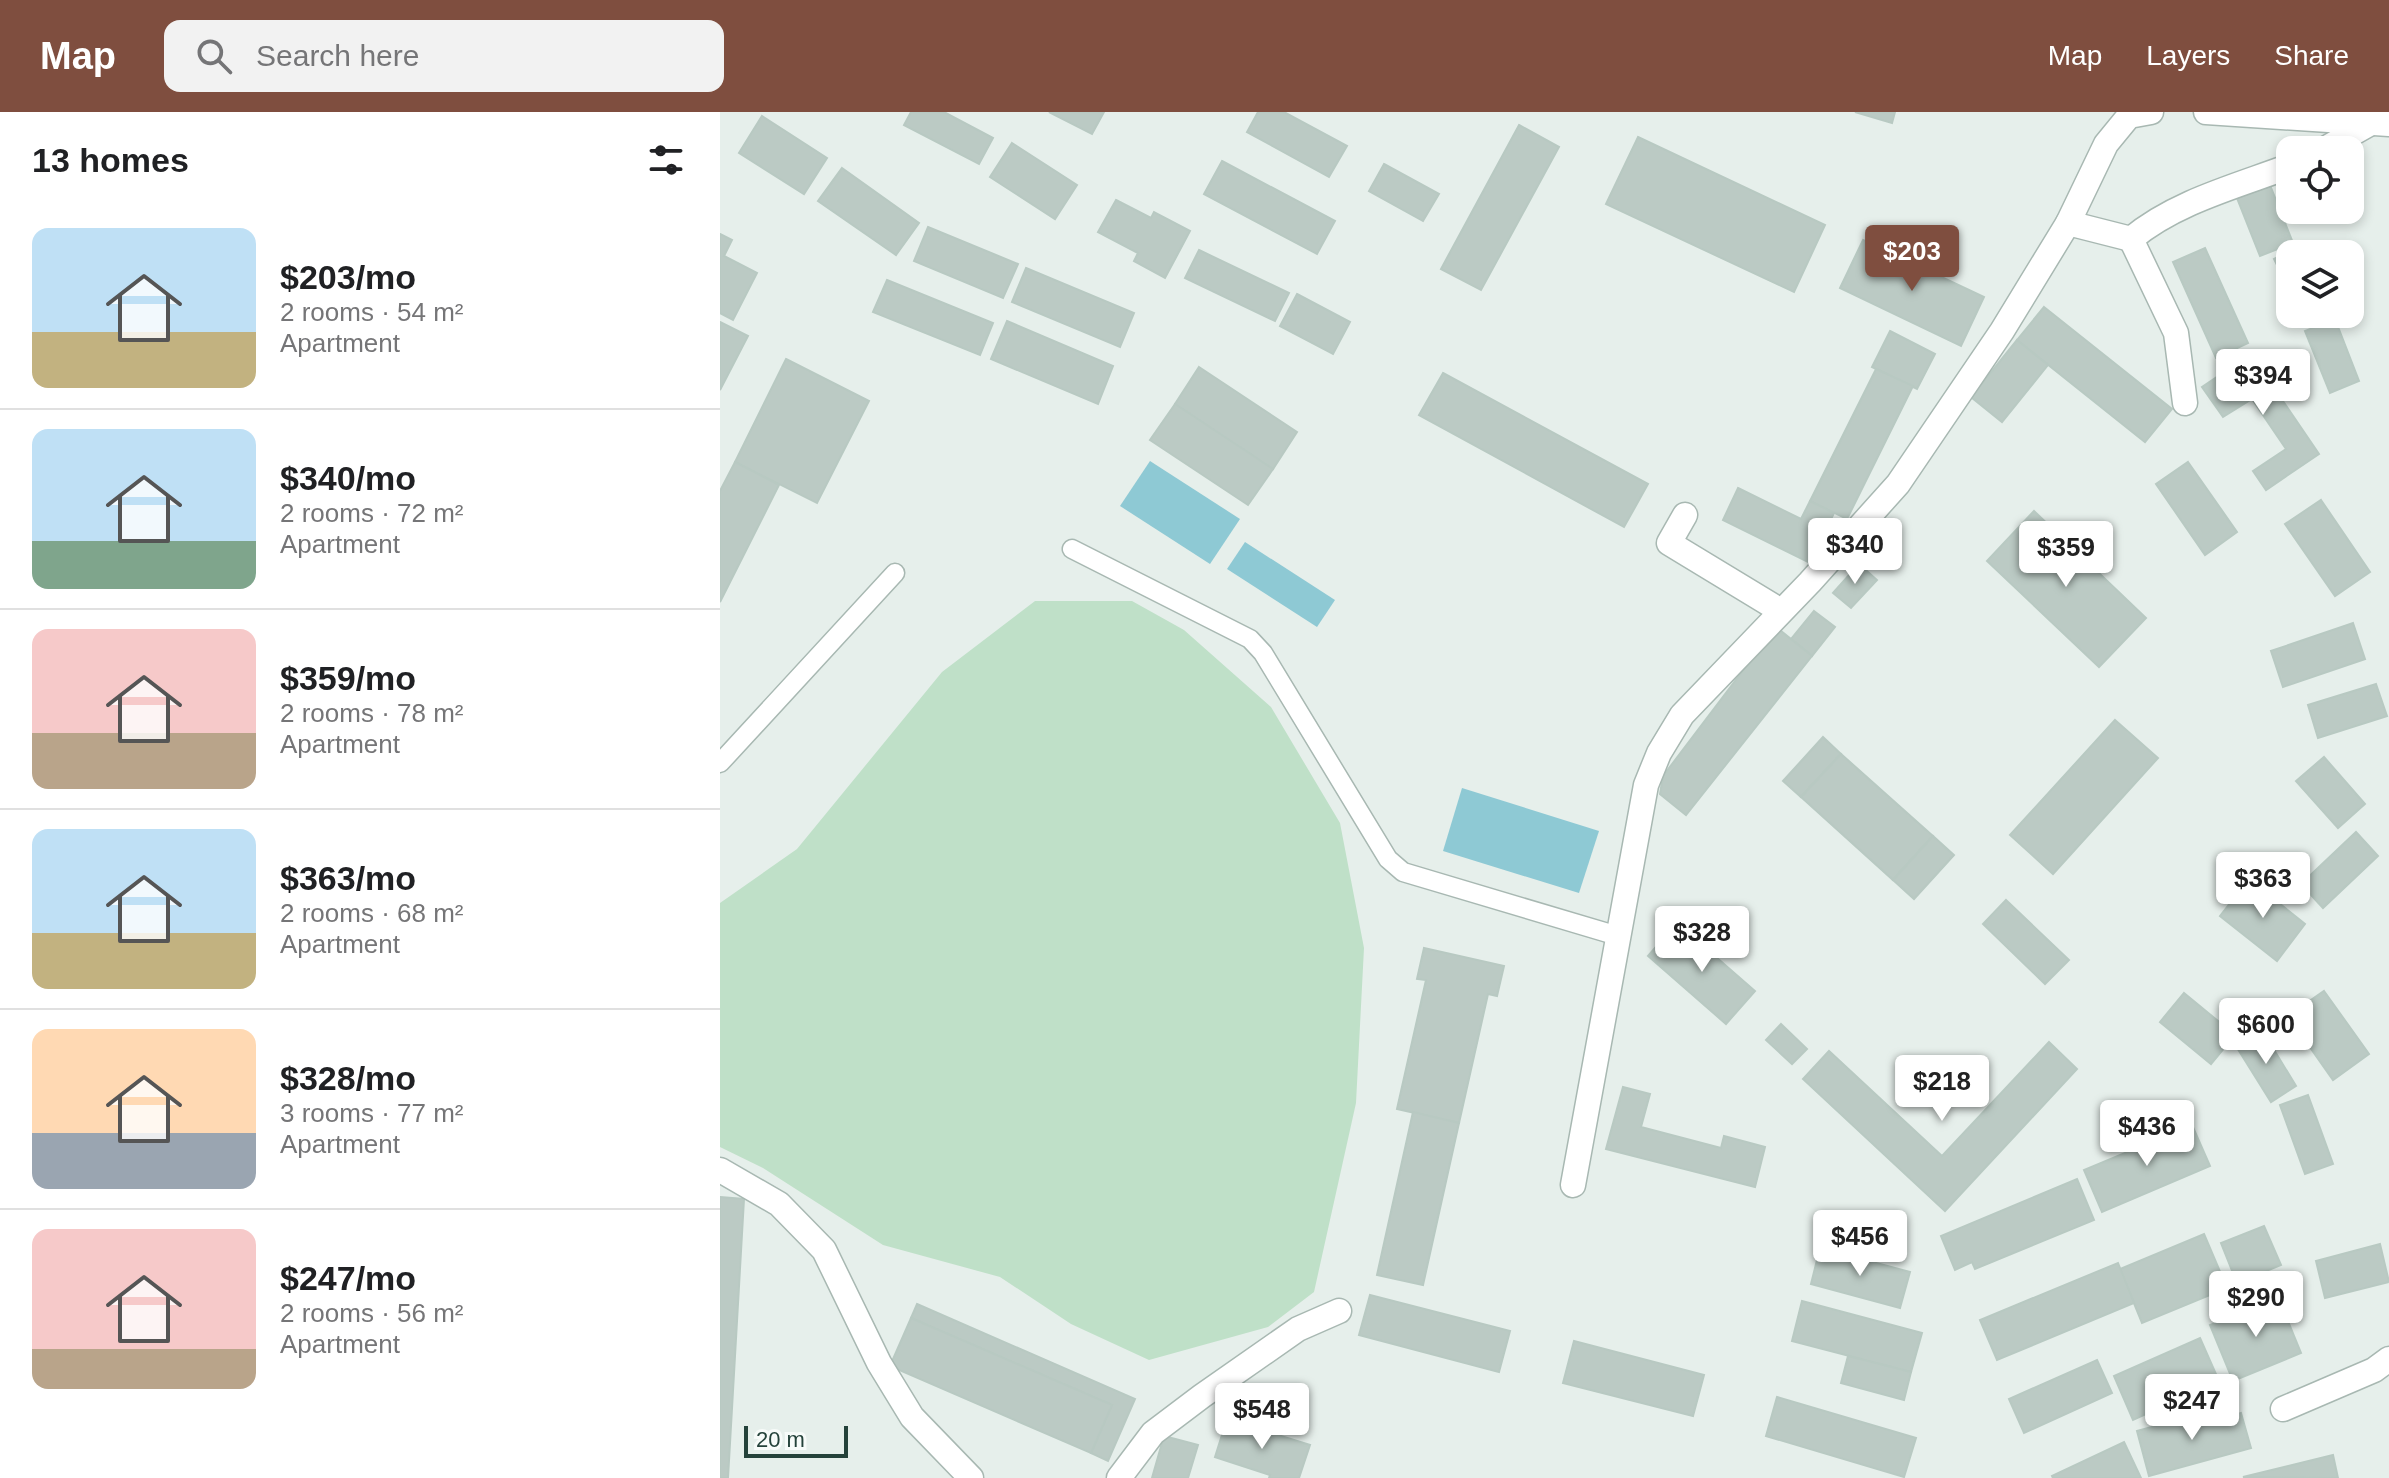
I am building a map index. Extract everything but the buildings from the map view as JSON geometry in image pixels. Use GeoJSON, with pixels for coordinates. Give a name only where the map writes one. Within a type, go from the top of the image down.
{"type":"FeatureCollection","features":[{"type":"Feature","properties":{"kind":"street"},"geometry":{"type":"LineString","coordinates":[[1573,1185],[1646,785],[1659,753],[1682,715],[1898,484],[2002,331],[2068,223],[2106,144],[2129,116],[2151,112]]}},
{"type":"Feature","properties":{"kind":"street"},"geometry":{"type":"LineString","coordinates":[[2206,112],[2379,124]]}},
{"type":"Feature","properties":{"kind":"street"},"geometry":{"type":"LineString","coordinates":[[2353,136],[2379,124]]}},
{"type":"Feature","properties":{"kind":"street"},"geometry":{"type":"LineString","coordinates":[[2131,239],[2149,224],[2196,202],[2276,171]]}},
{"type":"Feature","properties":{"kind":"street"},"geometry":{"type":"LineString","coordinates":[[2068,223],[2131,239]]}},
{"type":"Feature","properties":{"kind":"street"},"geometry":{"type":"LineString","coordinates":[[2131,239],[2176,333],[2185,403]]}},
{"type":"Feature","properties":{"kind":"street"},"geometry":{"type":"LineString","coordinates":[[1685,515],[1669,543],[1781,611]]}},
{"type":"Feature","properties":{"kind":"street"},"geometry":{"type":"LineString","coordinates":[[720,1170],[779,1204],[824,1250],[879,1363],[912,1417],[971,1478]]}},
{"type":"Feature","properties":{"kind":"street"},"geometry":{"type":"LineString","coordinates":[[1119,1478],[1153,1433],[1298,1329],[1339,1311]]}},
{"type":"Feature","properties":{"kind":"street"},"geometry":{"type":"LineString","coordinates":[[2283,1409],[2374,1370],[2389,1359]]}},
{"type":"Feature","properties":{"kind":"lane"},"geometry":{"type":"LineString","coordinates":[[1072,549],[1250,639],[1263,653],[1388,859],[1403,872],[1618,936]]}},
{"type":"Feature","properties":{"kind":"lane"},"geometry":{"type":"LineString","coordinates":[[720,763],[895,573]]}},
{"type":"Feature","properties":{"kind":"green space"},"geometry":{"type":"Polygon","coordinates":[[[1035,601],[1132,601],[1184,630],[1271,707],[1340,823],[1364,948],[1356,1103],[1314,1292],[1268,1327],[1149,1360],[1071,1324],[1000,1277],[883,1245],[763,1168],[720,1147],[720,903],[797,849],[942,672],[1035,601]]]}},
{"type":"Feature","properties":{"kind":"water"},"geometry":{"type":"Polygon","coordinates":[[[1150,461],[1240,519],[1210,564],[1120,506],[1150,461]]]}},
{"type":"Feature","properties":{"kind":"water"},"geometry":{"type":"Polygon","coordinates":[[[1245,542],[1335,600],[1317,627],[1227,569],[1245,542]]]}},
{"type":"Feature","properties":{"kind":"water"},"geometry":{"type":"Polygon","coordinates":[[[1462,788],[1599,831],[1579,893],[1443,851],[1462,788]]]}}]}
